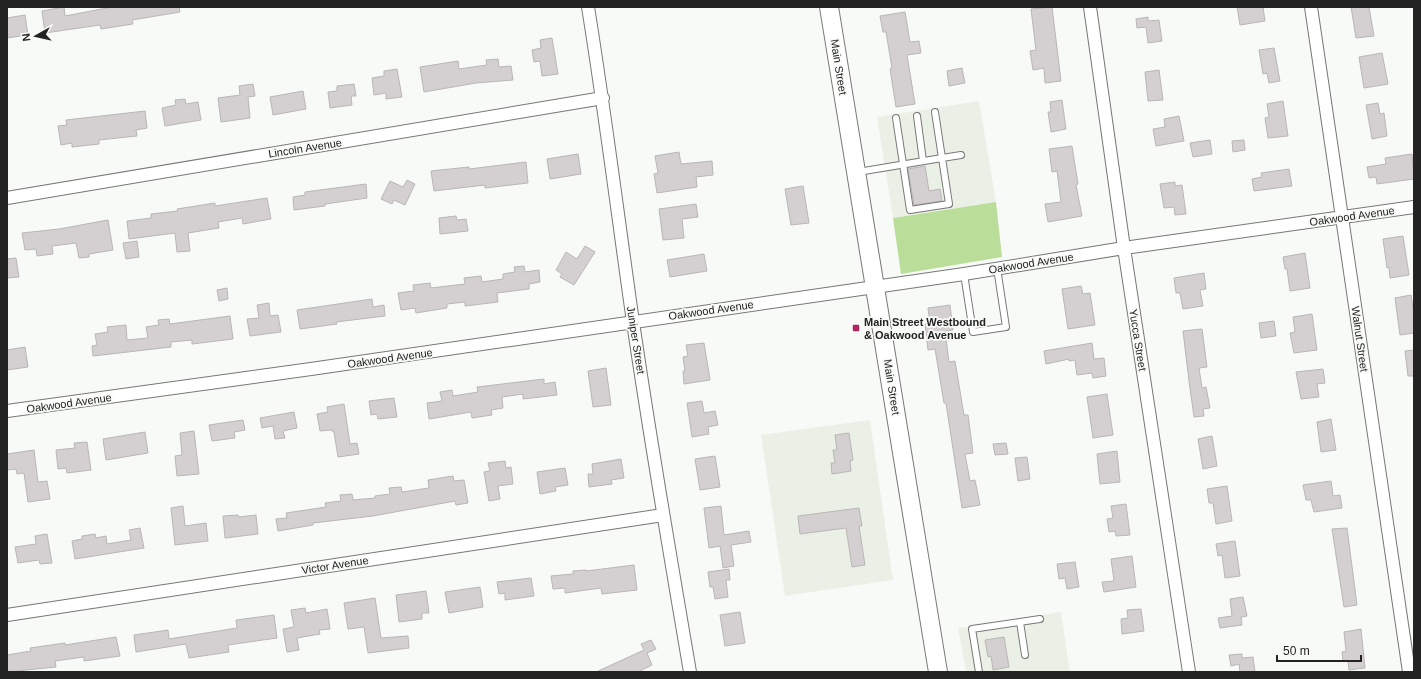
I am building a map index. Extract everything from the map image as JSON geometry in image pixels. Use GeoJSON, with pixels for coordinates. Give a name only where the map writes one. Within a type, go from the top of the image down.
{"type":"FeatureCollection","features":[{"type":"Feature","properties":{"kind":"main road","name":"Main Street"},"geometry":{"type":"LineString","coordinates":[[829,7],[938,672]]}},
{"type":"Feature","properties":{"kind":"street","name":"Juniper Street"},"geometry":{"type":"LineString","coordinates":[[588,7],[603,98],[633,321],[663,515],[690,672]]}},
{"type":"Feature","properties":{"kind":"street","name":"Yucca Street"},"geometry":{"type":"LineString","coordinates":[[1090,7],[1124,248],[1189,672]]}},
{"type":"Feature","properties":{"kind":"street","name":"Walnut Street"},"geometry":{"type":"LineString","coordinates":[[1311,7],[1409,672]]}},
{"type":"Feature","properties":{"kind":"street","name":"Lincoln Avenue"},"geometry":{"type":"LineString","coordinates":[[7,198],[603,98]]}},
{"type":"Feature","properties":{"kind":"street","name":"Oakwood Avenue"},"geometry":{"type":"LineString","coordinates":[[7,411],[312,369],[633,321],[964,274],[1124,248],[1414,207]]}},
{"type":"Feature","properties":{"kind":"street","name":"Victor Avenue"},"geometry":{"type":"LineString","coordinates":[[7,614],[663,515]]}},
{"type":"Feature","properties":{"kind":"lane"},"geometry":{"type":"LineString","coordinates":[[896,118],[910,210],[949,204],[935,112]]}},
{"type":"Feature","properties":{"kind":"lane"},"geometry":{"type":"LineString","coordinates":[[917,116],[923,161]]}},
{"type":"Feature","properties":{"kind":"lane"},"geometry":{"type":"LineString","coordinates":[[857,173],[961,155]]}},
{"type":"Feature","properties":{"kind":"lane"},"geometry":{"type":"LineString","coordinates":[[964,274],[973,332],[1006,327],[997,268]]}},
{"type":"Feature","properties":{"kind":"lane"},"geometry":{"type":"LineString","coordinates":[[979,672],[972,628],[1040,619]]}},
{"type":"Feature","properties":{"kind":"lane"},"geometry":{"type":"LineString","coordinates":[[1020,622],[1025,655]]}},
{"type":"Feature","properties":{"kind":"shaded area"},"geometry":{"type":"Polygon","coordinates":[[[979,101],[996,202],[893,218],[877,117],[979,101]]]}},
{"type":"Feature","properties":{"kind":"shaded area"},"geometry":{"type":"Polygon","coordinates":[[[870,420],[893,580],[785,596],[761,435],[870,420]]]}},
{"type":"Feature","properties":{"kind":"shaded area"},"geometry":{"type":"Polygon","coordinates":[[[1061,612],[1070,672],[966,672],[958,628],[1061,612]]]}},
{"type":"Feature","properties":{"kind":"green space"},"geometry":{"type":"Polygon","coordinates":[[[996,202],[1002,257],[901,274],[893,218],[996,202]]]}},
{"type":"Feature","properties":{"kind":"building"},"geometry":{"type":"Polygon","coordinates":[[[64,7],[65,16],[112,7],[179,7],[180,12],[132,20],[133,24],[101,29],[100,25],[45,33],[42,11],[64,7]]]}},
{"type":"Feature","properties":{"kind":"building"},"geometry":{"type":"Polygon","coordinates":[[[1052,7],[1061,81],[1045,83],[1044,68],[1033,70],[1030,51],[1036,50],[1031,9],[1052,7]]]}},
{"type":"Feature","properties":{"kind":"building"},"geometry":{"type":"Polygon","coordinates":[[[1237,7],[1263,7],[1265,21],[1240,25],[1237,7]]]}},
{"type":"Feature","properties":{"kind":"building"},"geometry":{"type":"Polygon","coordinates":[[[1351,7],[1369,7],[1374,36],[1356,38],[1351,7]]]}},
{"type":"Feature","properties":{"kind":"building"},"geometry":{"type":"Polygon","coordinates":[[[905,12],[910,42],[919,41],[921,53],[907,55],[915,104],[896,107],[886,32],[883,32],[880,16],[905,12]]]}},
{"type":"Feature","properties":{"kind":"building"},"geometry":{"type":"Polygon","coordinates":[[[25,15],[28,35],[7,38],[7,18],[25,15]]]}},
{"type":"Feature","properties":{"kind":"building"},"geometry":{"type":"Polygon","coordinates":[[[1148,17],[1148,21],[1159,20],[1162,41],[1148,43],[1146,27],[1137,28],[1136,19],[1148,17]]]}},
{"type":"Feature","properties":{"kind":"building"},"geometry":{"type":"Polygon","coordinates":[[[552,38],[558,74],[542,76],[540,61],[534,62],[532,50],[541,48],[540,40],[552,38]]]}},
{"type":"Feature","properties":{"kind":"building"},"geometry":{"type":"Polygon","coordinates":[[[1274,48],[1280,81],[1269,83],[1267,73],[1263,74],[1259,50],[1274,48]]]}},
{"type":"Feature","properties":{"kind":"building"},"geometry":{"type":"Polygon","coordinates":[[[1382,53],[1388,84],[1364,88],[1359,57],[1382,53]]]}},
{"type":"Feature","properties":{"kind":"building"},"geometry":{"type":"Polygon","coordinates":[[[498,59],[499,67],[511,66],[513,80],[476,83],[424,92],[420,67],[458,61],[459,69],[487,65],[486,60],[498,59]]]}},
{"type":"Feature","properties":{"kind":"building"},"geometry":{"type":"Polygon","coordinates":[[[962,68],[965,83],[949,86],[947,71],[962,68]]]}},
{"type":"Feature","properties":{"kind":"building"},"geometry":{"type":"Polygon","coordinates":[[[397,69],[402,97],[386,99],[386,93],[374,95],[372,78],[384,76],[384,71],[397,69]]]}},
{"type":"Feature","properties":{"kind":"building"},"geometry":{"type":"Polygon","coordinates":[[[1159,70],[1163,100],[1148,101],[1145,72],[1159,70]]]}},
{"type":"Feature","properties":{"kind":"building"},"geometry":{"type":"Polygon","coordinates":[[[253,84],[255,96],[248,97],[250,118],[221,122],[218,98],[240,95],[239,86],[253,84]]]}},
{"type":"Feature","properties":{"kind":"building"},"geometry":{"type":"Polygon","coordinates":[[[354,84],[356,96],[351,96],[352,105],[330,108],[328,92],[337,91],[337,86],[354,84]]]}},
{"type":"Feature","properties":{"kind":"building"},"geometry":{"type":"Polygon","coordinates":[[[303,91],[306,109],[273,115],[270,97],[303,91]]]}},
{"type":"Feature","properties":{"kind":"building"},"geometry":{"type":"Polygon","coordinates":[[[185,99],[186,104],[198,102],[201,120],[165,126],[162,108],[176,105],[175,100],[185,99]]]}},
{"type":"Feature","properties":{"kind":"building"},"geometry":{"type":"Polygon","coordinates":[[[1062,100],[1066,129],[1051,132],[1048,112],[1051,112],[1050,102],[1062,100]]]}},
{"type":"Feature","properties":{"kind":"building"},"geometry":{"type":"Polygon","coordinates":[[[1283,101],[1288,136],[1268,138],[1265,118],[1269,117],[1267,104],[1283,101]]]}},
{"type":"Feature","properties":{"kind":"building"},"geometry":{"type":"Polygon","coordinates":[[[1378,103],[1380,114],[1384,113],[1387,136],[1372,139],[1366,105],[1378,103]]]}},
{"type":"Feature","properties":{"kind":"building"},"geometry":{"type":"Polygon","coordinates":[[[145,111],[147,128],[136,130],[137,136],[99,140],[99,144],[72,147],[72,143],[61,145],[58,126],[67,125],[66,120],[145,111]]]}},
{"type":"Feature","properties":{"kind":"building"},"geometry":{"type":"Polygon","coordinates":[[[1179,116],[1184,141],[1156,146],[1153,129],[1165,127],[1164,119],[1179,116]]]}},
{"type":"Feature","properties":{"kind":"building"},"geometry":{"type":"Polygon","coordinates":[[[1210,140],[1212,154],[1193,157],[1190,143],[1210,140]]]}},
{"type":"Feature","properties":{"kind":"building"},"geometry":{"type":"Polygon","coordinates":[[[1244,140],[1245,150],[1233,152],[1232,141],[1244,140]]]}},
{"type":"Feature","properties":{"kind":"building"},"geometry":{"type":"Polygon","coordinates":[[[1072,146],[1078,184],[1076,185],[1082,216],[1048,222],[1045,204],[1061,202],[1057,171],[1052,172],[1049,149],[1072,146]]]}},
{"type":"Feature","properties":{"kind":"building"},"geometry":{"type":"Polygon","coordinates":[[[679,152],[681,164],[712,161],[713,175],[696,177],[697,187],[657,193],[654,174],[658,173],[655,156],[679,152]]]}},
{"type":"Feature","properties":{"kind":"building"},"geometry":{"type":"Polygon","coordinates":[[[578,154],[581,174],[550,179],[547,159],[578,154]]]}},
{"type":"Feature","properties":{"kind":"building"},"geometry":{"type":"Polygon","coordinates":[[[1412,154],[1414,179],[1377,184],[1376,177],[1369,178],[1367,167],[1386,164],[1385,158],[1412,154]]]}},
{"type":"Feature","properties":{"kind":"building"},"geometry":{"type":"Polygon","coordinates":[[[526,162],[528,183],[485,188],[485,185],[434,191],[431,171],[469,167],[469,169],[526,162]]]}},
{"type":"Feature","properties":{"kind":"building"},"geometry":{"type":"Polygon","coordinates":[[[925,166],[929,191],[940,189],[942,201],[914,205],[908,169],[925,166]]]}},
{"type":"Feature","properties":{"kind":"building"},"geometry":{"type":"Polygon","coordinates":[[[1289,169],[1292,186],[1254,191],[1252,179],[1262,177],[1261,173],[1289,169]]]}},
{"type":"Feature","properties":{"kind":"building"},"geometry":{"type":"Polygon","coordinates":[[[407,180],[415,184],[405,205],[394,200],[392,204],[381,199],[390,181],[403,187],[407,180]]]}},
{"type":"Feature","properties":{"kind":"building"},"geometry":{"type":"Polygon","coordinates":[[[1175,182],[1175,186],[1182,185],[1186,214],[1175,215],[1174,207],[1164,208],[1160,184],[1175,182]]]}},
{"type":"Feature","properties":{"kind":"building"},"geometry":{"type":"Polygon","coordinates":[[[366,184],[367,198],[294,210],[293,197],[305,195],[305,192],[366,184]]]}},
{"type":"Feature","properties":{"kind":"building"},"geometry":{"type":"Polygon","coordinates":[[[803,186],[809,223],[791,225],[785,189],[803,186]]]}},
{"type":"Feature","properties":{"kind":"building"},"geometry":{"type":"Polygon","coordinates":[[[267,198],[271,219],[243,224],[242,218],[218,222],[219,228],[188,233],[190,251],[177,252],[175,233],[129,239],[127,221],[151,218],[151,214],[178,211],[177,209],[215,203],[215,206],[267,198]]]}},
{"type":"Feature","properties":{"kind":"building"},"geometry":{"type":"Polygon","coordinates":[[[696,204],[698,217],[682,219],[684,238],[663,240],[659,209],[696,204]]]}},
{"type":"Feature","properties":{"kind":"building"},"geometry":{"type":"Polygon","coordinates":[[[456,216],[457,220],[466,219],[468,231],[440,234],[439,218],[456,216]]]}},
{"type":"Feature","properties":{"kind":"building"},"geometry":{"type":"Polygon","coordinates":[[[108,220],[113,250],[89,254],[89,257],[79,258],[76,243],[52,246],[53,254],[37,256],[36,249],[25,250],[22,233],[59,229],[108,220]]]}},
{"type":"Feature","properties":{"kind":"building"},"geometry":{"type":"Polygon","coordinates":[[[1403,236],[1409,275],[1390,278],[1383,239],[1403,236]]]}},
{"type":"Feature","properties":{"kind":"building"},"geometry":{"type":"Polygon","coordinates":[[[137,241],[139,257],[126,259],[123,243],[137,241]]]}},
{"type":"Feature","properties":{"kind":"building"},"geometry":{"type":"Polygon","coordinates":[[[585,246],[595,252],[574,285],[560,277],[562,274],[556,270],[566,252],[577,259],[585,246]]]}},
{"type":"Feature","properties":{"kind":"building"},"geometry":{"type":"Polygon","coordinates":[[[1305,253],[1310,288],[1290,291],[1287,269],[1285,269],[1283,257],[1305,253]]]}},
{"type":"Feature","properties":{"kind":"building"},"geometry":{"type":"Polygon","coordinates":[[[704,254],[707,271],[670,277],[667,260],[704,254]]]}},
{"type":"Feature","properties":{"kind":"building"},"geometry":{"type":"Polygon","coordinates":[[[16,258],[19,277],[7,278],[7,259],[16,258]]]}},
{"type":"Feature","properties":{"kind":"building"},"geometry":{"type":"Polygon","coordinates":[[[524,266],[525,272],[539,270],[540,282],[529,284],[529,289],[497,293],[498,302],[465,306],[465,302],[447,304],[447,308],[416,313],[415,308],[401,310],[398,293],[414,291],[413,285],[430,283],[431,288],[465,284],[464,278],[481,276],[482,282],[503,279],[503,274],[515,272],[514,267],[524,266]]]}},
{"type":"Feature","properties":{"kind":"building"},"geometry":{"type":"Polygon","coordinates":[[[1204,273],[1206,289],[1200,290],[1203,306],[1183,309],[1180,293],[1176,293],[1174,278],[1204,273]]]}},
{"type":"Feature","properties":{"kind":"building"},"geometry":{"type":"Polygon","coordinates":[[[1081,286],[1083,294],[1090,293],[1095,325],[1068,329],[1062,289],[1081,286]]]}},
{"type":"Feature","properties":{"kind":"building"},"geometry":{"type":"Polygon","coordinates":[[[227,288],[228,299],[219,301],[217,290],[227,288]]]}},
{"type":"Feature","properties":{"kind":"building"},"geometry":{"type":"Polygon","coordinates":[[[1411,295],[1414,314],[1414,333],[1400,335],[1395,298],[1411,295]]]}},
{"type":"Feature","properties":{"kind":"building"},"geometry":{"type":"Polygon","coordinates":[[[372,299],[373,307],[384,305],[385,316],[336,322],[337,324],[300,329],[297,310],[372,299]]]}},
{"type":"Feature","properties":{"kind":"building"},"geometry":{"type":"Polygon","coordinates":[[[269,303],[270,316],[278,315],[281,332],[250,336],[247,319],[259,318],[257,305],[269,303]]]}},
{"type":"Feature","properties":{"kind":"building"},"geometry":{"type":"Polygon","coordinates":[[[950,305],[953,330],[945,331],[949,362],[955,361],[964,415],[968,415],[973,453],[965,454],[970,481],[975,480],[980,505],[962,508],[946,403],[944,403],[935,349],[928,350],[925,324],[930,324],[928,308],[950,305]]]}},
{"type":"Feature","properties":{"kind":"building"},"geometry":{"type":"Polygon","coordinates":[[[1312,314],[1317,350],[1294,353],[1290,333],[1295,332],[1293,317],[1312,314]]]}},
{"type":"Feature","properties":{"kind":"building"},"geometry":{"type":"Polygon","coordinates":[[[230,316],[233,339],[192,344],[192,340],[171,342],[171,347],[93,356],[92,346],[97,345],[95,334],[108,332],[107,327],[126,325],[127,340],[148,338],[146,327],[159,325],[158,320],[169,319],[170,324],[230,316]]]}},
{"type":"Feature","properties":{"kind":"building"},"geometry":{"type":"Polygon","coordinates":[[[1274,321],[1276,336],[1261,338],[1259,323],[1274,321]]]}},
{"type":"Feature","properties":{"kind":"building"},"geometry":{"type":"Polygon","coordinates":[[[1202,329],[1207,367],[1199,368],[1202,388],[1206,387],[1210,408],[1203,409],[1204,416],[1194,417],[1183,331],[1202,329]]]}},
{"type":"Feature","properties":{"kind":"building"},"geometry":{"type":"Polygon","coordinates":[[[704,343],[710,380],[684,384],[683,371],[685,371],[683,357],[688,356],[686,345],[704,343]]]}},
{"type":"Feature","properties":{"kind":"building"},"geometry":{"type":"Polygon","coordinates":[[[1092,343],[1094,359],[1104,358],[1106,376],[1093,378],[1092,373],[1077,375],[1075,360],[1069,361],[1069,359],[1046,364],[1044,351],[1092,343]]]}},
{"type":"Feature","properties":{"kind":"building"},"geometry":{"type":"Polygon","coordinates":[[[25,347],[28,367],[7,370],[7,350],[25,347]]]}},
{"type":"Feature","properties":{"kind":"building"},"geometry":{"type":"Polygon","coordinates":[[[1414,350],[1414,376],[1408,376],[1405,351],[1414,350]]]}},
{"type":"Feature","properties":{"kind":"building"},"geometry":{"type":"Polygon","coordinates":[[[606,368],[611,405],[593,407],[588,371],[606,368]]]}},
{"type":"Feature","properties":{"kind":"building"},"geometry":{"type":"Polygon","coordinates":[[[1323,369],[1325,383],[1317,384],[1319,397],[1301,399],[1296,372],[1323,369]]]}},
{"type":"Feature","properties":{"kind":"building"},"geometry":{"type":"Polygon","coordinates":[[[544,379],[544,384],[555,382],[557,395],[523,399],[523,394],[502,397],[503,408],[491,410],[492,415],[472,418],[471,412],[429,419],[427,403],[442,401],[440,392],[452,390],[453,396],[478,392],[477,387],[544,379]]]}},
{"type":"Feature","properties":{"kind":"building"},"geometry":{"type":"Polygon","coordinates":[[[1107,394],[1113,435],[1093,438],[1087,397],[1107,394]]]}},
{"type":"Feature","properties":{"kind":"building"},"geometry":{"type":"Polygon","coordinates":[[[394,398],[397,417],[378,419],[377,414],[371,415],[369,401],[394,398]]]}},
{"type":"Feature","properties":{"kind":"building"},"geometry":{"type":"Polygon","coordinates":[[[702,401],[704,413],[715,411],[718,425],[708,427],[709,434],[692,437],[687,403],[702,401]]]}},
{"type":"Feature","properties":{"kind":"building"},"geometry":{"type":"Polygon","coordinates":[[[344,404],[350,444],[357,443],[359,454],[338,457],[334,432],[332,430],[320,431],[317,414],[328,412],[327,407],[344,404]]]}},
{"type":"Feature","properties":{"kind":"building"},"geometry":{"type":"Polygon","coordinates":[[[294,412],[297,428],[283,431],[285,438],[275,439],[273,426],[262,428],[260,418],[294,412]]]}},
{"type":"Feature","properties":{"kind":"building"},"geometry":{"type":"Polygon","coordinates":[[[1331,419],[1336,450],[1321,452],[1317,422],[1331,419]]]}},
{"type":"Feature","properties":{"kind":"building"},"geometry":{"type":"Polygon","coordinates":[[[243,420],[245,430],[234,432],[235,438],[212,441],[209,425],[243,420]]]}},
{"type":"Feature","properties":{"kind":"building"},"geometry":{"type":"Polygon","coordinates":[[[194,431],[199,474],[177,476],[175,456],[182,455],[180,433],[194,431]]]}},
{"type":"Feature","properties":{"kind":"building"},"geometry":{"type":"Polygon","coordinates":[[[145,432],[148,453],[106,460],[103,439],[145,432]]]}},
{"type":"Feature","properties":{"kind":"building"},"geometry":{"type":"Polygon","coordinates":[[[849,433],[853,460],[850,461],[851,471],[832,474],[831,463],[835,463],[833,450],[837,450],[835,435],[849,433]]]}},
{"type":"Feature","properties":{"kind":"building"},"geometry":{"type":"Polygon","coordinates":[[[1212,436],[1217,466],[1203,469],[1198,439],[1212,436]]]}},
{"type":"Feature","properties":{"kind":"building"},"geometry":{"type":"Polygon","coordinates":[[[87,442],[91,470],[67,473],[66,468],[58,469],[56,450],[75,448],[74,443],[87,442]]]}},
{"type":"Feature","properties":{"kind":"building"},"geometry":{"type":"Polygon","coordinates":[[[1006,443],[1008,454],[995,455],[993,444],[1006,443]]]}},
{"type":"Feature","properties":{"kind":"building"},"geometry":{"type":"Polygon","coordinates":[[[34,450],[38,482],[47,481],[50,499],[28,502],[24,473],[17,474],[16,469],[7,470],[7,454],[34,450]]]}},
{"type":"Feature","properties":{"kind":"building"},"geometry":{"type":"Polygon","coordinates":[[[1117,451],[1120,482],[1100,484],[1097,454],[1117,451]]]}},
{"type":"Feature","properties":{"kind":"building"},"geometry":{"type":"Polygon","coordinates":[[[715,456],[720,487],[700,490],[695,459],[715,456]]]}},
{"type":"Feature","properties":{"kind":"building"},"geometry":{"type":"Polygon","coordinates":[[[1027,457],[1030,479],[1018,481],[1015,458],[1027,457]]]}},
{"type":"Feature","properties":{"kind":"building"},"geometry":{"type":"Polygon","coordinates":[[[621,459],[624,478],[611,480],[612,484],[589,487],[588,474],[593,474],[592,464],[621,459]]]}},
{"type":"Feature","properties":{"kind":"building"},"geometry":{"type":"Polygon","coordinates":[[[505,461],[506,468],[511,467],[513,484],[498,486],[500,499],[489,501],[484,472],[490,471],[488,463],[505,461]]]}},
{"type":"Feature","properties":{"kind":"building"},"geometry":{"type":"Polygon","coordinates":[[[565,468],[568,485],[555,487],[556,491],[540,494],[537,472],[565,468]]]}},
{"type":"Feature","properties":{"kind":"building"},"geometry":{"type":"Polygon","coordinates":[[[453,476],[454,481],[464,480],[468,503],[456,505],[455,501],[373,516],[313,523],[313,525],[278,531],[276,519],[287,518],[286,513],[326,507],[325,503],[341,501],[340,495],[352,494],[353,500],[375,498],[375,496],[390,494],[389,488],[401,487],[402,492],[429,488],[428,480],[453,476]]]}},
{"type":"Feature","properties":{"kind":"building"},"geometry":{"type":"Polygon","coordinates":[[[1331,481],[1333,496],[1340,495],[1342,508],[1314,512],[1311,500],[1306,500],[1303,485],[1331,481]]]}},
{"type":"Feature","properties":{"kind":"building"},"geometry":{"type":"Polygon","coordinates":[[[1227,486],[1232,521],[1216,524],[1213,503],[1209,503],[1207,489],[1227,486]]]}},
{"type":"Feature","properties":{"kind":"building"},"geometry":{"type":"Polygon","coordinates":[[[1126,504],[1130,535],[1116,536],[1115,531],[1109,532],[1107,519],[1113,518],[1111,506],[1126,504]]]}},
{"type":"Feature","properties":{"kind":"building"},"geometry":{"type":"Polygon","coordinates":[[[183,506],[185,526],[206,523],[208,541],[175,545],[171,508],[183,506]]]}},
{"type":"Feature","properties":{"kind":"building"},"geometry":{"type":"Polygon","coordinates":[[[721,506],[724,535],[749,531],[751,542],[731,545],[734,566],[723,568],[720,546],[709,548],[704,508],[721,506]]]}},
{"type":"Feature","properties":{"kind":"building"},"geometry":{"type":"Polygon","coordinates":[[[859,508],[862,526],[859,526],[865,565],[852,567],[846,528],[800,534],[798,516],[859,508]]]}},
{"type":"Feature","properties":{"kind":"building"},"geometry":{"type":"Polygon","coordinates":[[[238,515],[239,517],[256,515],[258,534],[225,538],[223,516],[238,515]]]}},
{"type":"Feature","properties":{"kind":"building"},"geometry":{"type":"Polygon","coordinates":[[[140,528],[144,548],[75,559],[72,541],[82,539],[82,536],[95,534],[96,538],[106,536],[107,544],[131,540],[129,530],[140,528]]]}},
{"type":"Feature","properties":{"kind":"building"},"geometry":{"type":"Polygon","coordinates":[[[1347,528],[1357,605],[1344,607],[1332,529],[1347,528]]]}},
{"type":"Feature","properties":{"kind":"building"},"geometry":{"type":"Polygon","coordinates":[[[47,534],[52,563],[40,564],[39,560],[18,563],[15,547],[36,544],[35,536],[47,534]]]}},
{"type":"Feature","properties":{"kind":"building"},"geometry":{"type":"Polygon","coordinates":[[[1235,541],[1240,576],[1225,578],[1222,555],[1218,556],[1216,544],[1235,541]]]}},
{"type":"Feature","properties":{"kind":"building"},"geometry":{"type":"Polygon","coordinates":[[[1132,556],[1136,587],[1104,592],[1102,582],[1114,581],[1111,559],[1132,556]]]}},
{"type":"Feature","properties":{"kind":"building"},"geometry":{"type":"Polygon","coordinates":[[[1075,562],[1079,587],[1067,589],[1065,578],[1059,579],[1057,564],[1075,562]]]}},
{"type":"Feature","properties":{"kind":"building"},"geometry":{"type":"Polygon","coordinates":[[[634,565],[637,590],[602,594],[601,588],[565,593],[565,588],[553,589],[551,576],[573,574],[573,571],[586,571],[634,565]]]}},
{"type":"Feature","properties":{"kind":"building"},"geometry":{"type":"Polygon","coordinates":[[[729,569],[730,580],[726,580],[728,597],[715,599],[713,587],[710,587],[708,572],[729,569]]]}},
{"type":"Feature","properties":{"kind":"building"},"geometry":{"type":"Polygon","coordinates":[[[531,578],[534,596],[505,600],[505,593],[499,594],[497,582],[531,578]]]}},
{"type":"Feature","properties":{"kind":"building"},"geometry":{"type":"Polygon","coordinates":[[[480,587],[483,607],[449,613],[445,592],[480,587]]]}},
{"type":"Feature","properties":{"kind":"building"},"geometry":{"type":"Polygon","coordinates":[[[426,591],[429,613],[422,613],[422,619],[399,622],[396,595],[426,591]]]}},
{"type":"Feature","properties":{"kind":"building"},"geometry":{"type":"Polygon","coordinates":[[[1243,597],[1247,616],[1241,617],[1242,625],[1220,628],[1218,618],[1232,616],[1230,599],[1243,597]]]}},
{"type":"Feature","properties":{"kind":"building"},"geometry":{"type":"Polygon","coordinates":[[[375,598],[381,638],[408,636],[409,648],[368,653],[364,627],[348,629],[344,603],[375,598]]]}},
{"type":"Feature","properties":{"kind":"building"},"geometry":{"type":"Polygon","coordinates":[[[305,608],[306,613],[327,609],[330,629],[319,630],[320,634],[297,638],[299,650],[287,652],[283,629],[294,627],[291,610],[305,608]]]}},
{"type":"Feature","properties":{"kind":"building"},"geometry":{"type":"Polygon","coordinates":[[[1141,609],[1144,631],[1122,634],[1121,619],[1128,618],[1127,610],[1141,609]]]}},
{"type":"Feature","properties":{"kind":"building"},"geometry":{"type":"Polygon","coordinates":[[[740,612],[745,643],[725,646],[720,615],[740,612]]]}},
{"type":"Feature","properties":{"kind":"building"},"geometry":{"type":"Polygon","coordinates":[[[274,615],[277,638],[228,645],[229,652],[189,658],[186,644],[136,652],[134,635],[168,630],[169,639],[237,628],[236,620],[274,615]]]}},
{"type":"Feature","properties":{"kind":"building"},"geometry":{"type":"Polygon","coordinates":[[[1361,629],[1365,668],[1349,670],[1348,660],[1343,661],[1342,652],[1346,651],[1344,632],[1361,629]]]}},
{"type":"Feature","properties":{"kind":"building"},"geometry":{"type":"Polygon","coordinates":[[[116,637],[120,656],[84,661],[84,657],[55,661],[56,667],[7,672],[7,655],[31,651],[30,648],[65,643],[65,645],[116,637]]]}},
{"type":"Feature","properties":{"kind":"building"},"geometry":{"type":"Polygon","coordinates":[[[1004,637],[1009,667],[993,670],[991,656],[988,657],[985,640],[1004,637]]]}},
{"type":"Feature","properties":{"kind":"building"},"geometry":{"type":"Polygon","coordinates":[[[651,640],[656,649],[647,653],[652,665],[638,672],[596,672],[644,650],[641,644],[651,640]]]}},
{"type":"Feature","properties":{"kind":"building"},"geometry":{"type":"Polygon","coordinates":[[[1242,654],[1242,658],[1253,657],[1255,672],[1240,672],[1239,664],[1231,666],[1229,655],[1242,654]]]}},
{"type":"Feature","properties":{"kind":"place","name":"Main Street Westbound & Oakwood Avenue"},"geometry":{"type":"Point","coordinates":[856,328]}}]}
